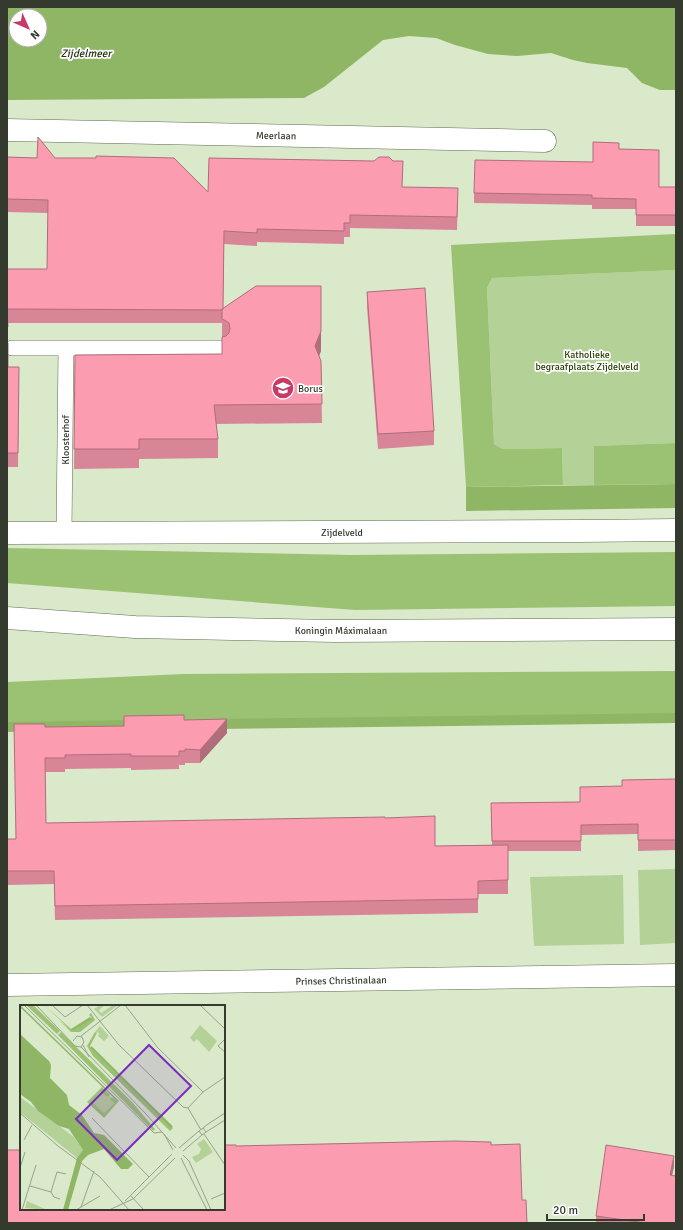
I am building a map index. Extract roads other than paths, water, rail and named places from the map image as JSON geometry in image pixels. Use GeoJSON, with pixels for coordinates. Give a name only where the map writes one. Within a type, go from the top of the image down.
{"type":"FeatureCollection","features":[{"type":"Feature","properties":{"kind":"street","name":"Meerlaan"},"geometry":{"type":"LineString","coordinates":[[7,130],[546,141]]}},
{"type":"Feature","properties":{"kind":"street","name":"Zijdelveld"},"geometry":{"type":"LineString","coordinates":[[7,533],[676,530]]}},
{"type":"Feature","properties":{"kind":"street","name":"Koningin Máximalaan"},"geometry":{"type":"LineString","coordinates":[[7,618],[158,628],[336,631],[676,629]]}},
{"type":"Feature","properties":{"kind":"street","name":"Prinses Christinalaan"},"geometry":{"type":"LineString","coordinates":[[7,985],[676,975]]}},
{"type":"Feature","properties":{"kind":"lane"},"geometry":{"type":"LineString","coordinates":[[12,348],[221,348]]}},
{"type":"Feature","properties":{"kind":"lane","name":"Kloosterhof"},"geometry":{"type":"LineString","coordinates":[[64,533],[66,348]]}},
{"type":"Feature","properties":{"kind":"water","name":"Zijdelmeer"},"geometry":{"type":"Polygon","coordinates":[[[7,7],[676,7],[676,90],[660,90],[642,83],[627,68],[587,63],[551,53],[517,56],[488,54],[436,38],[409,36],[383,40],[324,87],[304,98],[7,100],[7,7]]]}},
{"type":"Feature","properties":{"kind":"water"},"geometry":{"type":"Polygon","coordinates":[[[676,484],[676,508],[466,511],[466,487],[676,484]]]}},
{"type":"Feature","properties":{"kind":"waterway"},"geometry":{"type":"LineString","coordinates":[[215,724],[676,718]]}},
{"type":"Feature","properties":{"kind":"waterway"},"geometry":{"type":"LineString","coordinates":[[7,727],[137,725]]}},
{"type":"Feature","properties":{"kind":"place","name":"Borus"},"geometry":{"type":"Point","coordinates":[283,388]}},
{"type":"Feature","properties":{"kind":"park label","name":"Katholieke begraafplaats Zijdelveld"},"geometry":{"type":"Point","coordinates":[587,360]}}]}
